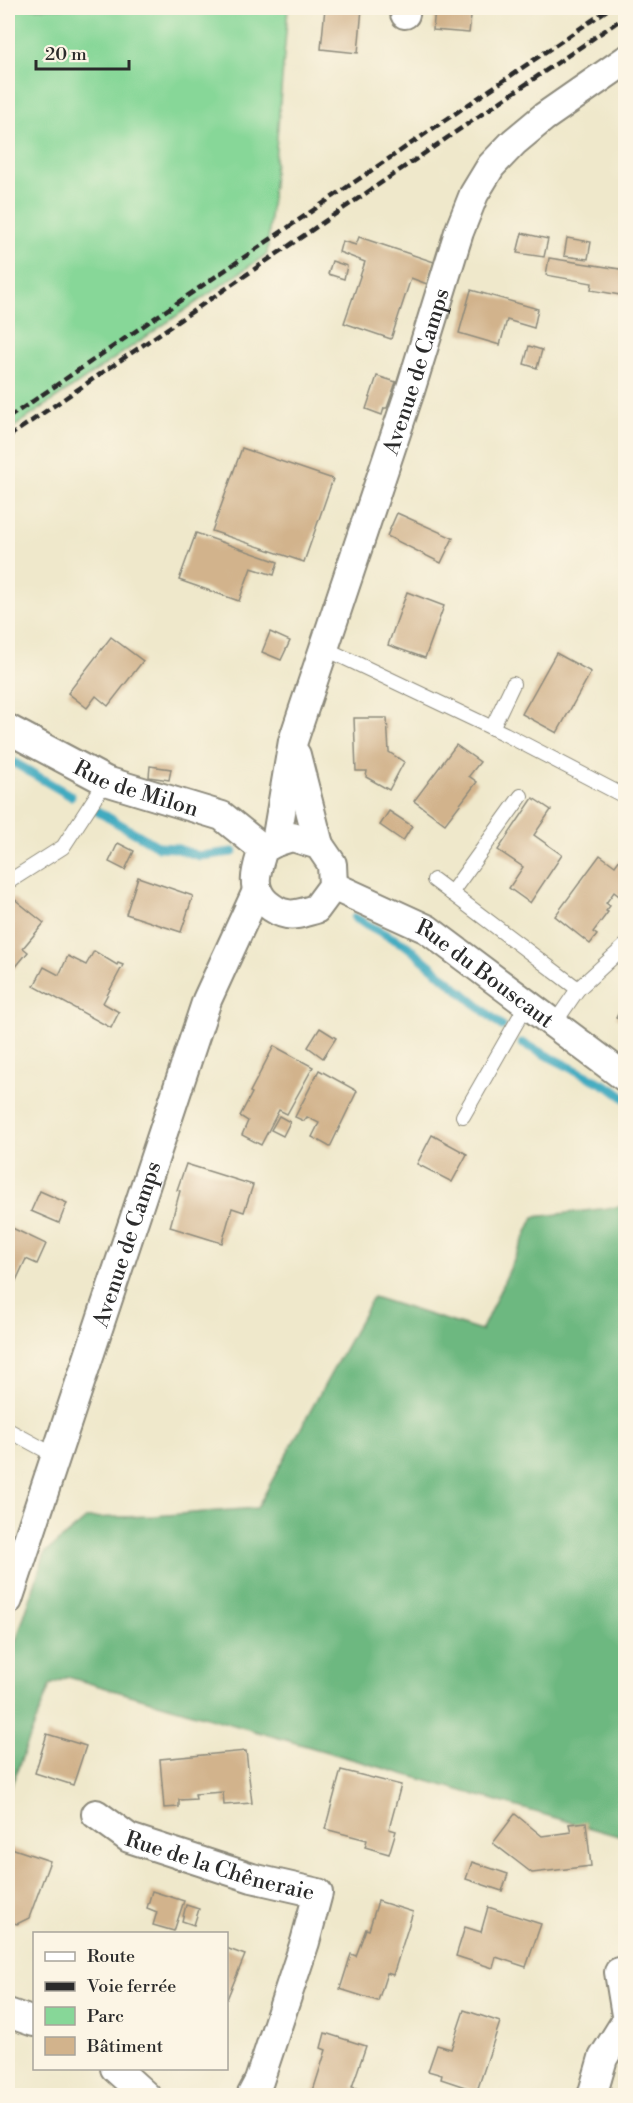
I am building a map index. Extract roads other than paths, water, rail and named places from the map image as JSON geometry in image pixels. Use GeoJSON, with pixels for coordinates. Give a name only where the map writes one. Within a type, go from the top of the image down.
{"type":"FeatureCollection","features":[{"type":"Feature","properties":{"kind":"street","name":"Avenue de Camps"},"geometry":{"type":"LineString","coordinates":[[269,845],[293,741],[410,391],[459,232],[474,194],[491,166],[514,142],[544,117],[626,60]]}},
{"type":"Feature","properties":{"kind":"street","name":"Rue de Milon"},"geometry":{"type":"LineString","coordinates":[[8,729],[106,781],[222,816],[269,845]]}},
{"type":"Feature","properties":{"kind":"street"},"geometry":{"type":"LineString","coordinates":[[293,741],[319,845],[332,864],[333,886],[316,909],[289,915],[275,910],[256,891],[256,873],[269,845],[292,837],[319,845]]}},
{"type":"Feature","properties":{"kind":"street","name":"Rue du Bouscaut"},"geometry":{"type":"LineString","coordinates":[[333,886],[427,929],[626,1078]]}},
{"type":"Feature","properties":{"kind":"street","name":"Avenue de Camps"},"geometry":{"type":"LineString","coordinates":[[8,1600],[207,1000],[256,891]]}},
{"type":"Feature","properties":{"kind":"street","name":"Rue de la Chêneraie"},"geometry":{"type":"LineString","coordinates":[[96,1814],[129,1838],[252,1878],[318,1893],[302,1953],[259,2081],[251,2096]]}},
{"type":"Feature","properties":{"kind":"street"},"geometry":{"type":"LineString","coordinates":[[619,1972],[626,2015]]}},
{"type":"Feature","properties":{"kind":"street"},"geometry":{"type":"LineString","coordinates":[[8,2013],[33,2022]]}},
{"type":"Feature","properties":{"kind":"street"},"geometry":{"type":"LineString","coordinates":[[592,2096],[603,2058],[626,2021]]}},
{"type":"Feature","properties":{"kind":"street"},"geometry":{"type":"LineString","coordinates":[[117,2070],[146,2096]]}},
{"type":"Feature","properties":{"kind":"lane"},"geometry":{"type":"LineString","coordinates":[[324,648],[492,728],[626,797]]}},
{"type":"Feature","properties":{"kind":"lane"},"geometry":{"type":"LineString","coordinates":[[492,728],[513,684]]}},
{"type":"Feature","properties":{"kind":"lane"},"geometry":{"type":"LineString","coordinates":[[8,882],[63,848],[106,781]]}},
{"type":"Feature","properties":{"kind":"lane"},"geometry":{"type":"LineString","coordinates":[[451,893],[521,796]]}},
{"type":"Feature","properties":{"kind":"lane"},"geometry":{"type":"LineString","coordinates":[[434,880],[578,989]]}},
{"type":"Feature","properties":{"kind":"lane"},"geometry":{"type":"LineString","coordinates":[[554,1024],[578,989],[626,945]]}},
{"type":"Feature","properties":{"kind":"lane"},"geometry":{"type":"LineString","coordinates":[[463,1116],[527,1004]]}},
{"type":"Feature","properties":{"kind":"lane"},"geometry":{"type":"LineString","coordinates":[[8,1430],[56,1456]]}},
{"type":"Feature","properties":{"kind":"waterway"},"geometry":{"type":"LineString","coordinates":[[8,759],[71,796]]}},
{"type":"Feature","properties":{"kind":"waterway"},"geometry":{"type":"LineString","coordinates":[[97,811],[159,847],[175,848],[199,856],[233,852]]}},
{"type":"Feature","properties":{"kind":"waterway"},"geometry":{"type":"LineString","coordinates":[[355,918],[407,946],[502,1026]]}},
{"type":"Feature","properties":{"kind":"waterway"},"geometry":{"type":"LineString","coordinates":[[522,1043],[611,1088],[626,1099]]}},
{"type":"Feature","properties":{"kind":"railway"},"geometry":{"type":"LineString","coordinates":[[8,418],[610,8]]}},
{"type":"Feature","properties":{"kind":"railway"},"geometry":{"type":"LineString","coordinates":[[8,437],[626,16]]}}]}
